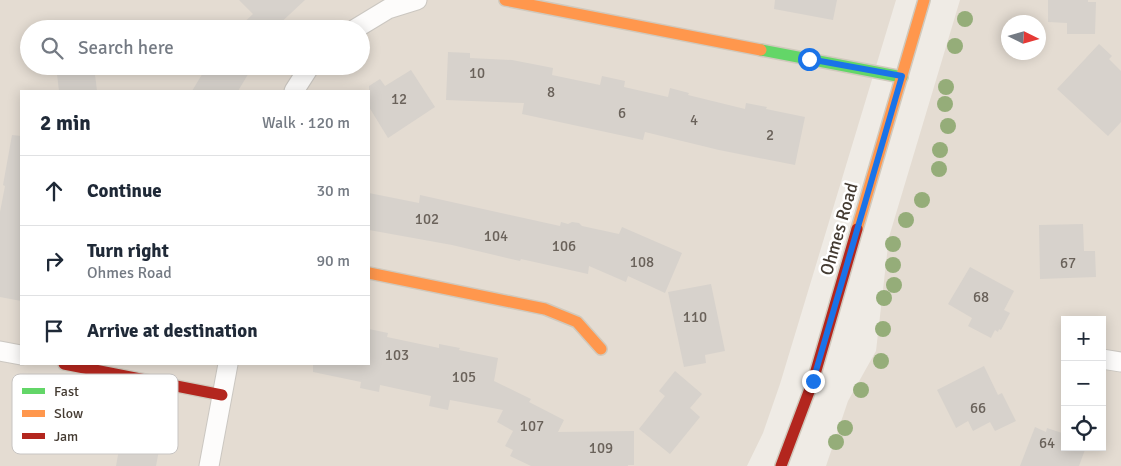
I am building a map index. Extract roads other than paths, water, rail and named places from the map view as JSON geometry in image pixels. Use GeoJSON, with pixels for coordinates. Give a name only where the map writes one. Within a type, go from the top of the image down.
{"type":"FeatureCollection","features":[{"type":"Feature","properties":{"kind":"street"},"geometry":{"type":"LineString","coordinates":[[370,20],[388,9],[417,0]]}},
{"type":"Feature","properties":{"kind":"street"},"geometry":{"type":"LineString","coordinates":[[505,0],[902,76]]}},
{"type":"Feature","properties":{"kind":"street","name":"Ohmes Road"},"geometry":{"type":"LineString","coordinates":[[780,466],[813,381],[924,0]]}},
{"type":"Feature","properties":{"kind":"street"},"geometry":{"type":"LineString","coordinates":[[295,90],[304,75]]}},
{"type":"Feature","properties":{"kind":"street"},"geometry":{"type":"LineString","coordinates":[[370,273],[545,309],[577,322],[601,349]]}},
{"type":"Feature","properties":{"kind":"street"},"geometry":{"type":"LineString","coordinates":[[0,351],[20,356]]}},
{"type":"Feature","properties":{"kind":"street"},"geometry":{"type":"LineString","coordinates":[[1106,360],[1121,362]]}},
{"type":"Feature","properties":{"kind":"street"},"geometry":{"type":"LineString","coordinates":[[69,365],[115,374]]}},
{"type":"Feature","properties":{"kind":"street"},"geometry":{"type":"LineString","coordinates":[[208,466],[228,365]]}},
{"type":"Feature","properties":{"kind":"street"},"geometry":{"type":"LineString","coordinates":[[178,386],[222,395]]}}]}
